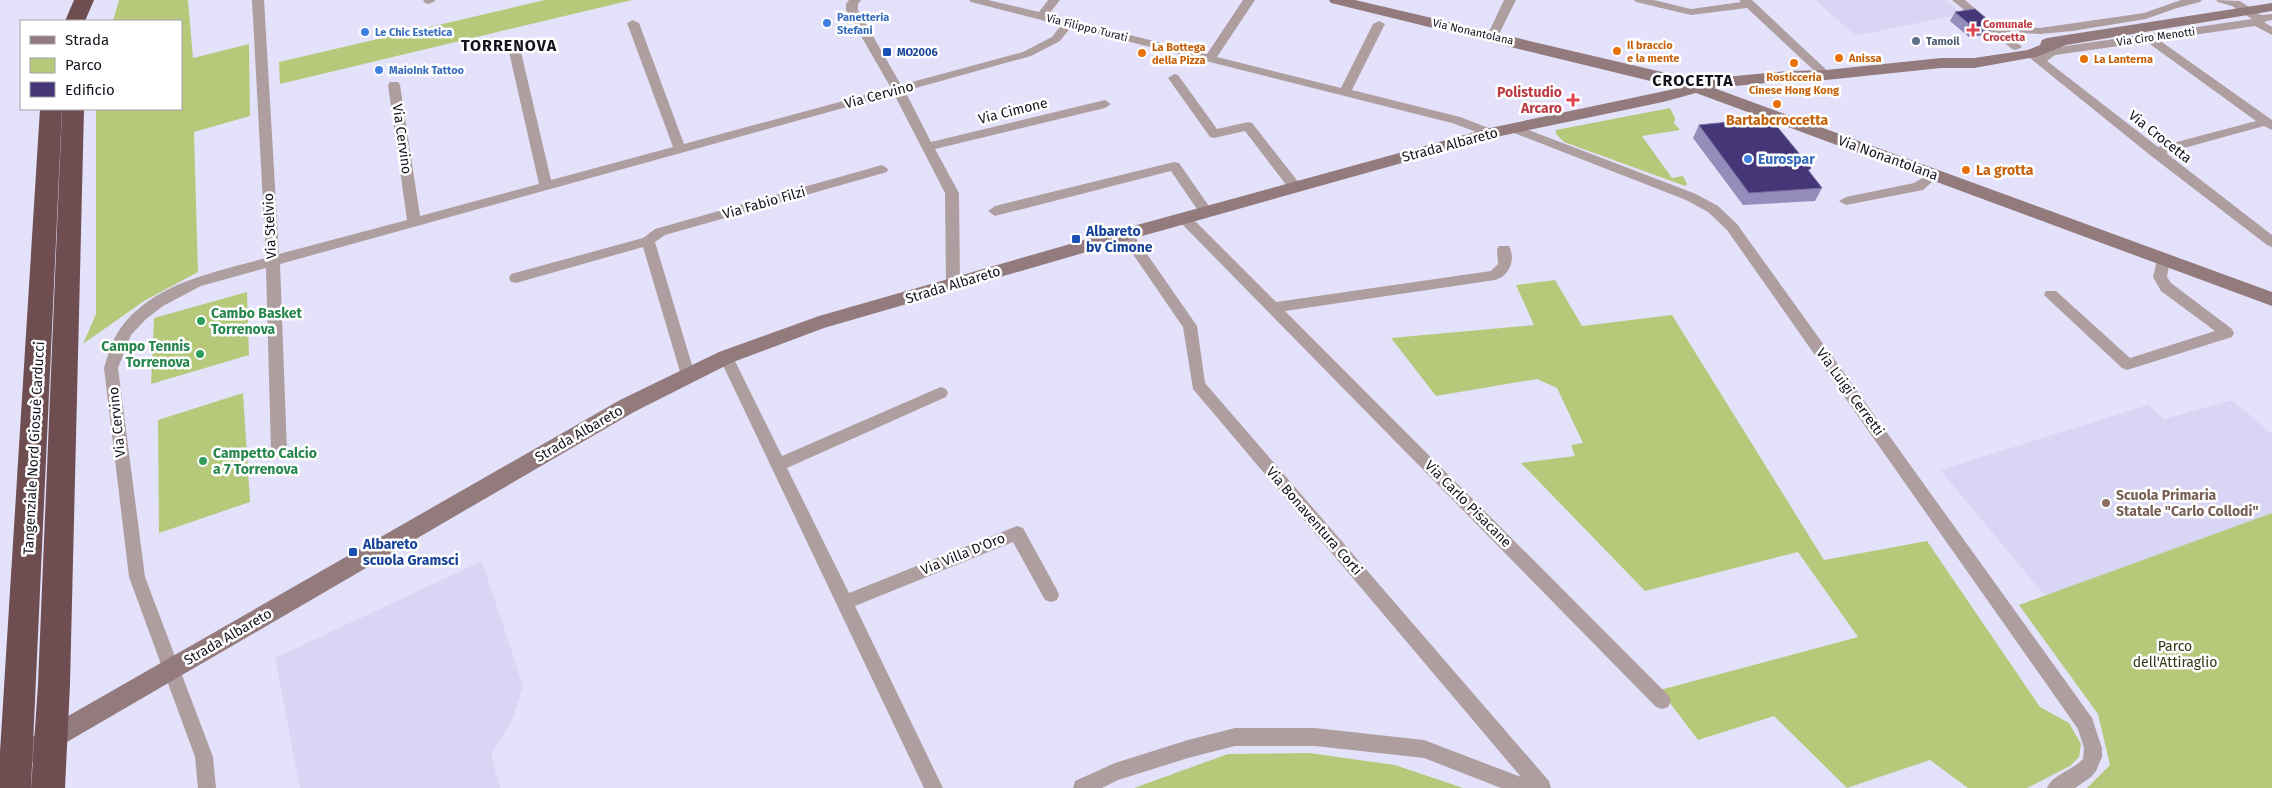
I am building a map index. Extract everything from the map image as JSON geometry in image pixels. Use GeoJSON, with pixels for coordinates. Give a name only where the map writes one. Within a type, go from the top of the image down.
{"type":"FeatureCollection","features":[{"type":"Feature","properties":{"kind":"highway"},"geometry":{"type":"LineString","coordinates":[[75,20],[84,0]]}},
{"type":"Feature","properties":{"kind":"highway"},"geometry":{"type":"LineString","coordinates":[[94,20],[102,0]]}},
{"type":"Feature","properties":{"kind":"highway","name":"Tangenziale Nord Giosuè Carducci"},"geometry":{"type":"LineString","coordinates":[[14,788],[28,560],[50,110]]}},
{"type":"Feature","properties":{"kind":"highway","name":"Tangenziale Nord Giosuè Carducci"},"geometry":{"type":"LineString","coordinates":[[48,788],[54,684],[73,110]]}},
{"type":"Feature","properties":{"kind":"street","name":"Via Stelvio"},"geometry":{"type":"LineString","coordinates":[[258,0],[272,261],[278,452]]}},
{"type":"Feature","properties":{"kind":"street"},"geometry":{"type":"LineString","coordinates":[[855,0],[852,10],[952,193],[953,284]]}},
{"type":"Feature","properties":{"kind":"street","name":"Via Filippo Turati"},"geometry":{"type":"LineString","coordinates":[[975,0],[1456,120],[1490,133]]}},
{"type":"Feature","properties":{"kind":"street"},"geometry":{"type":"LineString","coordinates":[[1041,17],[1054,0]]}},
{"type":"Feature","properties":{"kind":"street"},"geometry":{"type":"LineString","coordinates":[[1210,58],[1249,0]]}},
{"type":"Feature","properties":{"kind":"street","name":"Via Nonantolana"},"geometry":{"type":"LineString","coordinates":[[1336,0],[1493,36],[1696,87],[2272,299]]}},
{"type":"Feature","properties":{"kind":"street"},"geometry":{"type":"LineString","coordinates":[[1493,36],[1510,0]]}},
{"type":"Feature","properties":{"kind":"street"},"geometry":{"type":"LineString","coordinates":[[1640,0],[1692,12],[1747,2],[1826,75]]}},
{"type":"Feature","properties":{"kind":"street"},"geometry":{"type":"LineString","coordinates":[[1958,0],[2016,47]]}},
{"type":"Feature","properties":{"kind":"street","name":"Via Ciro Menotti"},"geometry":{"type":"LineString","coordinates":[[1994,28],[2040,30],[2072,28],[2146,16],[2174,5],[2196,0]]}},
{"type":"Feature","properties":{"kind":"street"},"geometry":{"type":"LineString","coordinates":[[2222,0],[2236,3],[2255,0]]}},
{"type":"Feature","properties":{"kind":"street"},"geometry":{"type":"LineString","coordinates":[[2236,3],[2272,32]]}},
{"type":"Feature","properties":{"kind":"street","name":"Via Ciro Menotti"},"geometry":{"type":"LineString","coordinates":[[1940,63],[1978,53],[2060,42],[2272,7]]}},
{"type":"Feature","properties":{"kind":"street","name":"Via Ciro Menotti"},"geometry":{"type":"LineString","coordinates":[[1696,87],[1715,83],[1787,76],[1826,75],[1940,63],[1974,63],[2035,57],[2052,52],[2258,21],[2272,17]]}},
{"type":"Feature","properties":{"kind":"street"},"geometry":{"type":"LineString","coordinates":[[633,23],[680,149]]}},
{"type":"Feature","properties":{"kind":"street","name":"Via Cervino"},"geometry":{"type":"LineString","coordinates":[[207,788],[204,757],[138,577],[111,368],[119,344],[126,332],[160,302],[197,282],[1027,54],[1056,39],[1068,23]]}},
{"type":"Feature","properties":{"kind":"street"},"geometry":{"type":"LineString","coordinates":[[1345,92],[1379,24]]}},
{"type":"Feature","properties":{"kind":"street"},"geometry":{"type":"LineString","coordinates":[[2148,38],[2269,124]]}},
{"type":"Feature","properties":{"kind":"street","name":"Via Ciro Menotti"},"geometry":{"type":"LineString","coordinates":[[2035,57],[2060,42]]}},
{"type":"Feature","properties":{"kind":"street"},"geometry":{"type":"LineString","coordinates":[[514,52],[546,186]]}},
{"type":"Feature","properties":{"kind":"street","name":"Via Crocetta"},"geometry":{"type":"LineString","coordinates":[[2035,57],[2154,152],[2272,242]]}},
{"type":"Feature","properties":{"kind":"street","name":"Via Nonantolana"},"geometry":{"type":"LineString","coordinates":[[1610,65],[1635,78],[1642,87],[1640,95],[1627,104]]}},
{"type":"Feature","properties":{"kind":"street","name":"Via Ciro Menotti"},"geometry":{"type":"LineString","coordinates":[[1787,76],[1766,83],[1755,94],[1757,101],[1788,122]]}},
{"type":"Feature","properties":{"kind":"street"},"geometry":{"type":"LineString","coordinates":[[1174,78],[1214,134],[1248,126],[1295,187]]}},
{"type":"Feature","properties":{"kind":"street","name":"Via Cervino"},"geometry":{"type":"LineString","coordinates":[[394,85],[414,223]]}},
{"type":"Feature","properties":{"kind":"street","name":"Strada Albareto"},"geometry":{"type":"LineString","coordinates":[[0,769],[627,406],[726,357],[819,323],[1126,234],[1490,133],[1627,104],[1696,87]]}},
{"type":"Feature","properties":{"kind":"street","name":"Via Cimone"},"geometry":{"type":"LineString","coordinates":[[927,147],[1105,104]]}},
{"type":"Feature","properties":{"kind":"street"},"geometry":{"type":"LineString","coordinates":[[2154,152],[2269,124]]}},
{"type":"Feature","properties":{"kind":"street","name":"Via Luigi Cerretti"},"geometry":{"type":"LineString","coordinates":[[1513,128],[1691,197],[1713,209],[1728,223],[2079,713],[2091,735],[2094,748],[2093,760],[2087,771],[2056,788]]}},
{"type":"Feature","properties":{"kind":"street"},"geometry":{"type":"LineString","coordinates":[[995,211],[1174,166],[1206,212]]}},
{"type":"Feature","properties":{"kind":"street","name":"Via Fabio Filzi"},"geometry":{"type":"LineString","coordinates":[[516,278],[648,241],[660,232],[882,168]]}},
{"type":"Feature","properties":{"kind":"street"},"geometry":{"type":"LineString","coordinates":[[1846,201],[1918,187],[1934,175]]}},
{"type":"Feature","properties":{"kind":"street","name":"Via Carlo Pisacane"},"geometry":{"type":"LineString","coordinates":[[1185,219],[1662,701]]}},
{"type":"Feature","properties":{"kind":"street","name":"Via Bonaventura Corti"},"geometry":{"type":"LineString","coordinates":[[1126,234],[1190,326],[1198,385],[1542,788]]}},
{"type":"Feature","properties":{"kind":"street"},"geometry":{"type":"LineString","coordinates":[[648,241],[688,375]]}},
{"type":"Feature","properties":{"kind":"street"},"geometry":{"type":"LineString","coordinates":[[1274,308],[1495,275],[1507,260],[1504,249]]}},
{"type":"Feature","properties":{"kind":"street"},"geometry":{"type":"LineString","coordinates":[[2051,295],[2127,364],[2227,333],[2166,287],[2160,277],[2163,259]]}},
{"type":"Feature","properties":{"kind":"street"},"geometry":{"type":"LineString","coordinates":[[726,357],[934,788]]}},
{"type":"Feature","properties":{"kind":"street"},"geometry":{"type":"LineString","coordinates":[[778,465],[941,393]]}},
{"type":"Feature","properties":{"kind":"street","name":"Via Villa D'Oro"},"geometry":{"type":"LineString","coordinates":[[844,602],[1017,532],[1052,595]]}},
{"type":"Feature","properties":{"kind":"street"},"geometry":{"type":"LineString","coordinates":[[1082,788],[1115,772],[1188,749],[1235,737],[1315,737],[1424,749],[1525,788]]}},
{"type":"Feature","properties":{"kind":"shaded area"},"geometry":{"type":"Polygon","coordinates":[[[1815,0],[1945,0],[1962,14],[1856,36],[1815,0]]]}},
{"type":"Feature","properties":{"kind":"shaded area","name":"Scuola Primaria Statale \"Carlo Collodi\""},"geometry":{"type":"Polygon","coordinates":[[[2232,400],[2272,434],[2272,513],[2045,596],[1940,470],[2148,405],[2164,419],[2232,400]]]}},
{"type":"Feature","properties":{"kind":"shaded area"},"geometry":{"type":"Polygon","coordinates":[[[482,561],[523,686],[512,721],[491,755],[500,788],[300,788],[275,658],[482,561]]]}},
{"type":"Feature","properties":{"kind":"green space"},"geometry":{"type":"Polygon","coordinates":[[[119,0],[188,0],[193,58],[249,44],[250,116],[194,132],[198,272],[144,301],[83,344],[96,314],[96,110],[182,110],[182,20],[113,20],[119,0]]]}},
{"type":"Feature","properties":{"kind":"green space"},"geometry":{"type":"Polygon","coordinates":[[[545,0],[632,0],[280,84],[279,62],[545,0]]]}},
{"type":"Feature","properties":{"kind":"green space"},"geometry":{"type":"Polygon","coordinates":[[[1670,108],[1675,118],[1674,123],[1680,130],[1642,136],[1672,178],[1683,176],[1687,184],[1685,186],[1564,142],[1556,134],[1556,130],[1670,108]]]}},
{"type":"Feature","properties":{"kind":"green space"},"geometry":{"type":"Polygon","coordinates":[[[1555,280],[1582,326],[1672,315],[1824,560],[1927,541],[2040,707],[2069,723],[2081,744],[2079,757],[2070,766],[2027,788],[1968,788],[1930,760],[1847,788],[1774,716],[1698,740],[1660,690],[1858,637],[1798,552],[1645,591],[1521,463],[1575,456],[1571,445],[1583,443],[1557,388],[1537,379],[1436,396],[1391,338],[1534,325],[1516,285],[1555,280]]]}},
{"type":"Feature","properties":{"kind":"green space"},"geometry":{"type":"Polygon","coordinates":[[[247,292],[249,355],[151,384],[154,318],[247,292]]]}},
{"type":"Feature","properties":{"kind":"green space","name":"Campetto Calcio a 7 Torrenova"},"geometry":{"type":"Polygon","coordinates":[[[243,393],[250,502],[159,533],[158,420],[243,393]]]}},
{"type":"Feature","properties":{"kind":"green space","name":"Parco dell'Attiraglio"},"geometry":{"type":"Polygon","coordinates":[[[2272,513],[2272,788],[2087,788],[2110,765],[2098,714],[2019,605],[2272,513]]]}},
{"type":"Feature","properties":{"kind":"green space"},"geometry":{"type":"Polygon","coordinates":[[[1309,753],[1395,765],[1463,788],[1134,788],[1228,754],[1309,753]]]}},
{"type":"Feature","properties":{"kind":"building"},"geometry":{"type":"Polygon","coordinates":[[[1975,9],[1994,25],[1974,28],[1955,12],[1975,9]]]}},
{"type":"Feature","properties":{"kind":"building","name":"Eurospar"},"geometry":{"type":"Polygon","coordinates":[[[1770,118],[1811,168],[1808,170],[1822,188],[1749,193],[1699,125],[1770,118]]]}},
{"type":"Feature","properties":{"kind":"place","name":"Panetteria Stefani"},"geometry":{"type":"Point","coordinates":[827,23]}},
{"type":"Feature","properties":{"kind":"place","name":"Comunale Crocetta"},"geometry":{"type":"Point","coordinates":[1973,30]}},
{"type":"Feature","properties":{"kind":"place","name":"Le Chic Estetica"},"geometry":{"type":"Point","coordinates":[365,32]}},
{"type":"Feature","properties":{"kind":"place","name":"Tamoil"},"geometry":{"type":"Point","coordinates":[1916,41]}},
{"type":"Feature","properties":{"kind":"place","name":"Il braccio e la mente"},"geometry":{"type":"Point","coordinates":[1617,51]}},
{"type":"Feature","properties":{"kind":"place","name":"MO2006"},"geometry":{"type":"Point","coordinates":[887,52]}},
{"type":"Feature","properties":{"kind":"place","name":"La Bottega della Pizza"},"geometry":{"type":"Point","coordinates":[1142,53]}},
{"type":"Feature","properties":{"kind":"place","name":"Anissa"},"geometry":{"type":"Point","coordinates":[1839,58]}},
{"type":"Feature","properties":{"kind":"place","name":"La Lanterna"},"geometry":{"type":"Point","coordinates":[2084,59]}},
{"type":"Feature","properties":{"kind":"place","name":"Rosticceria Cinese Hong Kong"},"geometry":{"type":"Point","coordinates":[1794,63]}},
{"type":"Feature","properties":{"kind":"place","name":"MaioInk Tattoo"},"geometry":{"type":"Point","coordinates":[379,70]}},
{"type":"Feature","properties":{"kind":"place","name":"Polistudio Arcaro"},"geometry":{"type":"Point","coordinates":[1573,100]}},
{"type":"Feature","properties":{"kind":"place","name":"Bartabcroccetta"},"geometry":{"type":"Point","coordinates":[1777,104]}},
{"type":"Feature","properties":{"kind":"place","name":"Eurospar"},"geometry":{"type":"Point","coordinates":[1748,159]}},
{"type":"Feature","properties":{"kind":"place","name":"La grotta"},"geometry":{"type":"Point","coordinates":[1966,170]}},
{"type":"Feature","properties":{"kind":"place","name":"Albareto bv Cimone"},"geometry":{"type":"Point","coordinates":[1076,239]}},
{"type":"Feature","properties":{"kind":"place","name":"Cambo Basket Torrenova"},"geometry":{"type":"Point","coordinates":[201,321]}},
{"type":"Feature","properties":{"kind":"place","name":"Campo Tennis Torrenova"},"geometry":{"type":"Point","coordinates":[200,354]}},
{"type":"Feature","properties":{"kind":"place","name":"Campetto Calcio a 7 Torrenova"},"geometry":{"type":"Point","coordinates":[203,461]}},
{"type":"Feature","properties":{"kind":"place","name":"Scuola Primaria Statale \"Carlo Collodi\""},"geometry":{"type":"Point","coordinates":[2106,503]}},
{"type":"Feature","properties":{"kind":"place","name":"Albareto scuola Gramsci"},"geometry":{"type":"Point","coordinates":[353,552]}},
{"type":"Feature","properties":{"kind":"district","name":"TORRENOVA"},"geometry":{"type":"Point","coordinates":[509,45]}},
{"type":"Feature","properties":{"kind":"district","name":"CROCETTA"},"geometry":{"type":"Point","coordinates":[1693,80]}}]}
